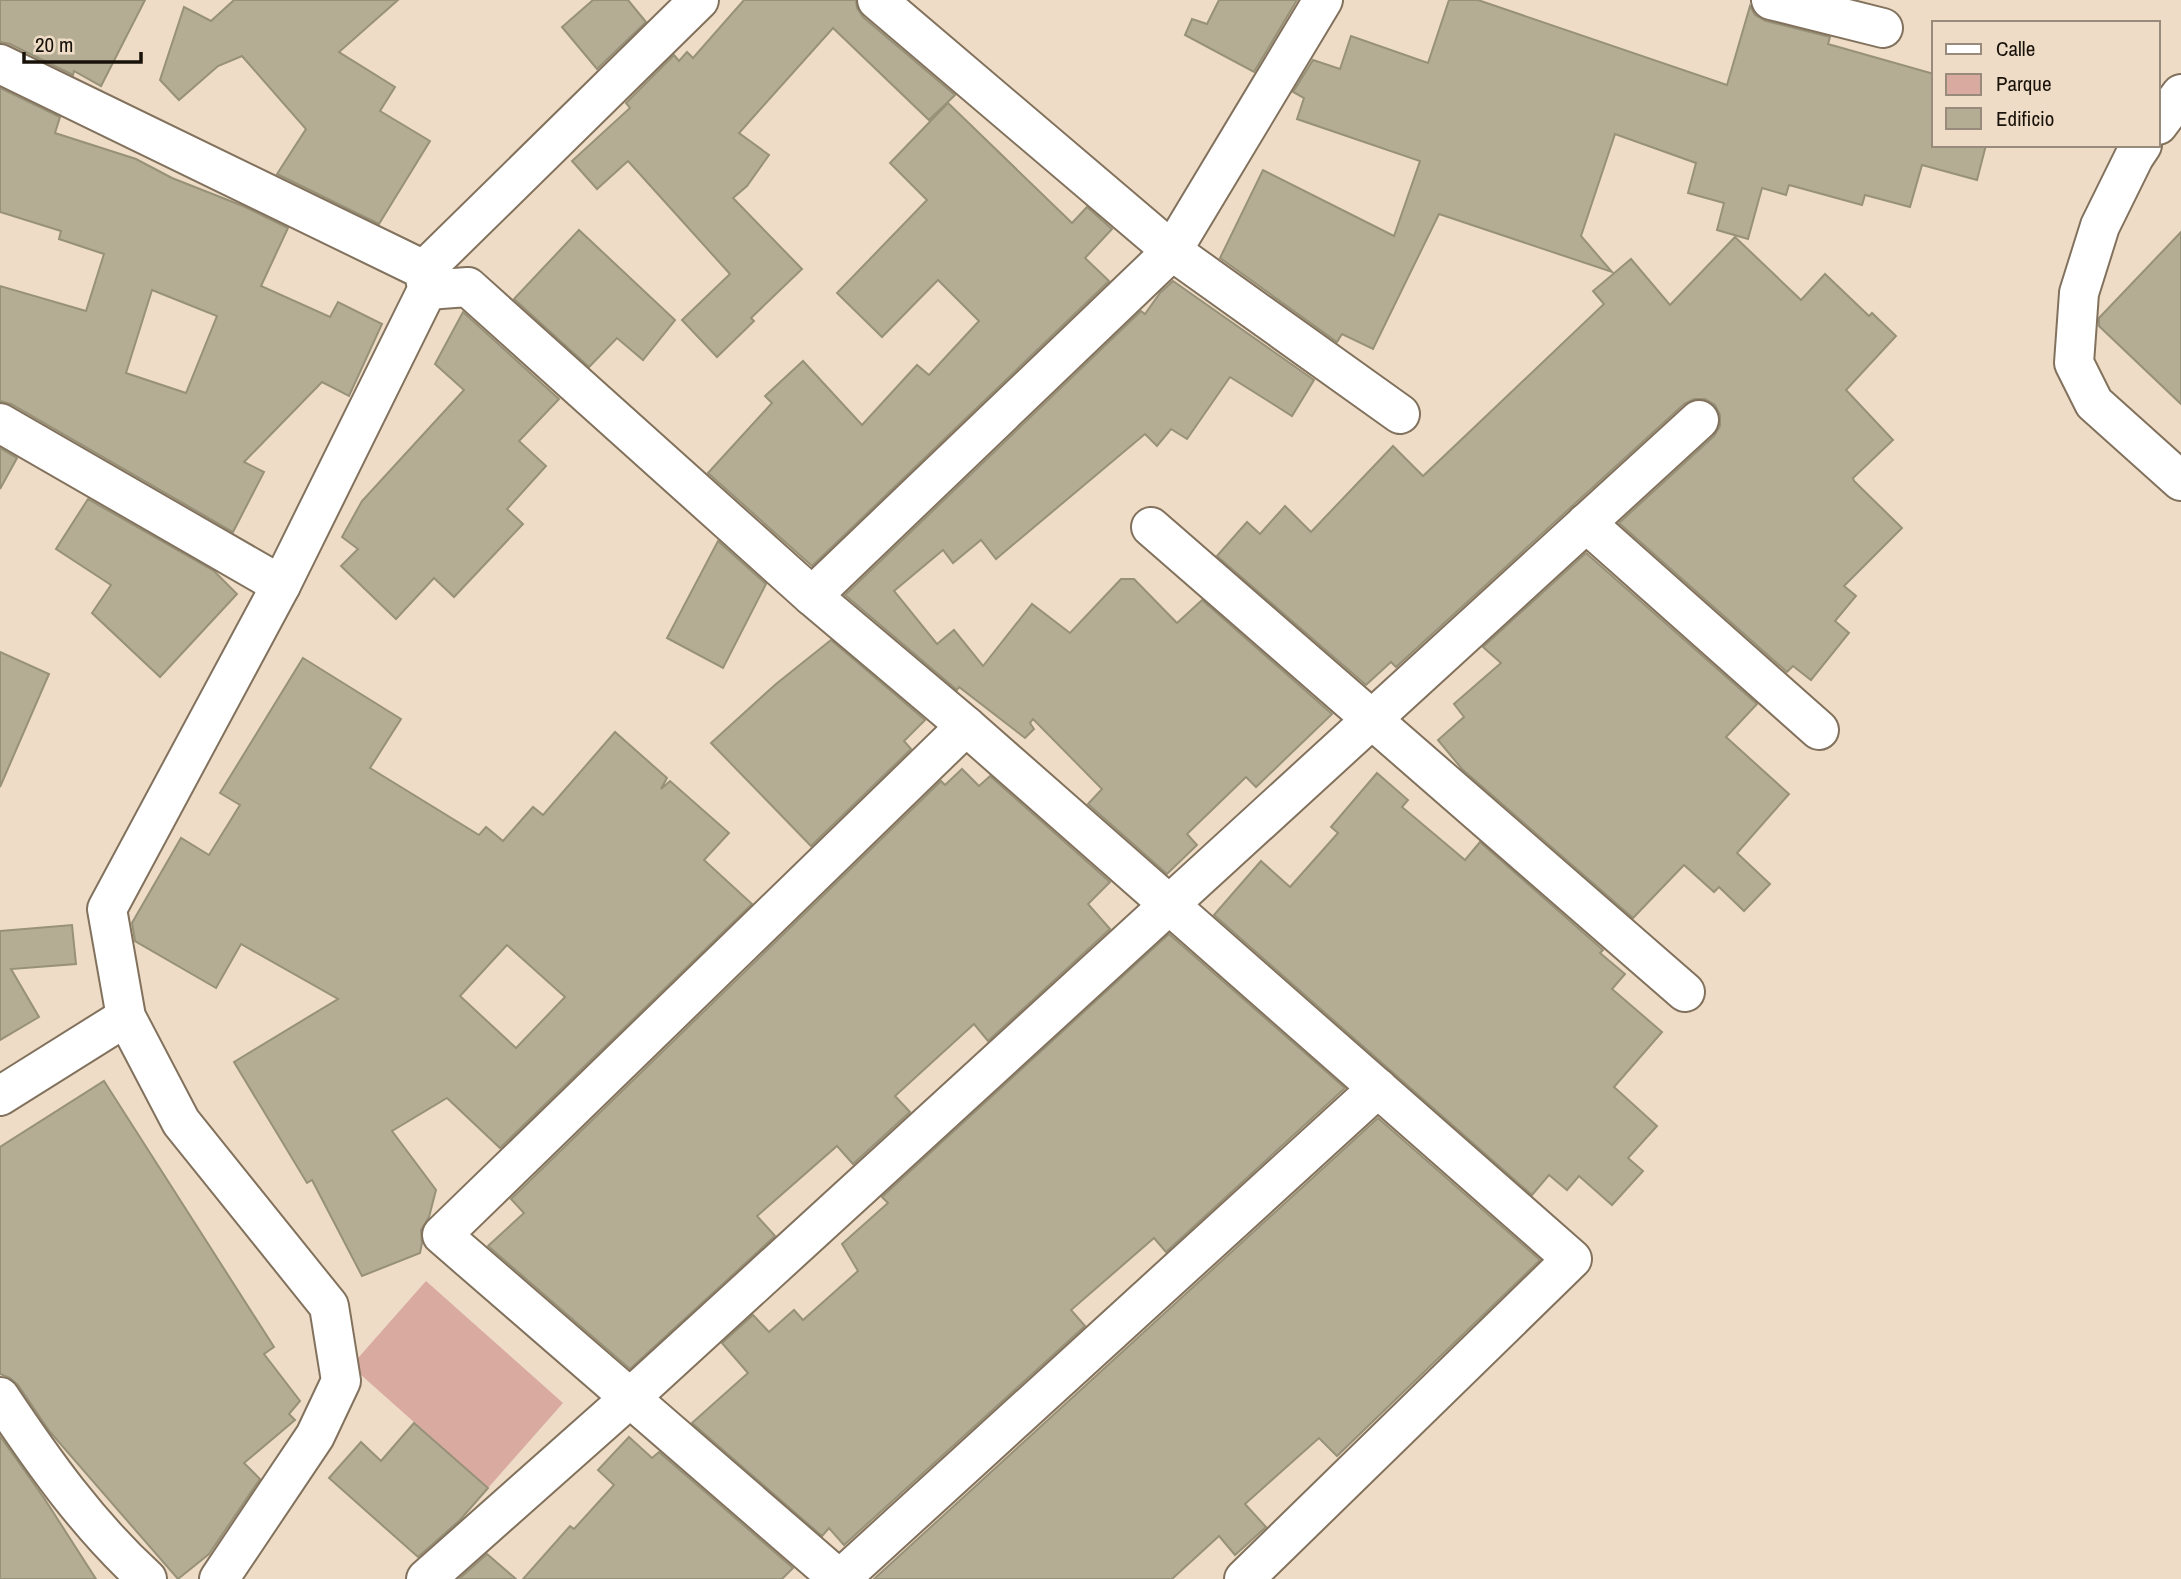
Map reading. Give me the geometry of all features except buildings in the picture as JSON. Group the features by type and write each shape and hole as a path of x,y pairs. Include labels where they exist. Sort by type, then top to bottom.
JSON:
{"street":[{"path":"219,1579 315,1436 341,1381 329,1306 181,1122 126,1017 107,909 281,585 426,280 699,0"},
{"path":"877,0 1172,251 1400,415"},
{"path":"812,596 1172,251 1323,0"},
{"path":"1771,0 1883,28"},
{"path":"0,64 426,280 468,287 812,596 1169,903 1572,1259 1244,1579"},
{"path":"2160,122 2181,94"},
{"path":"2141,147 2096,240 2079,293 2074,363 2094,403 2181,481"},
{"path":"426,1579 631,1397 1699,420"},
{"path":"0,423 281,585"},
{"path":"1586,523 1819,730"},
{"path":"1151,527 1685,992"},
{"path":"966,726 442,1235 839,1579 1378,1087"},
{"path":"0,1096 126,1017"},
{"path":"0,1397 51,1473 117,1551 147,1579"}],"green space":[{"path":"426,1281 563,1403 488,1488 351,1366"}]}
